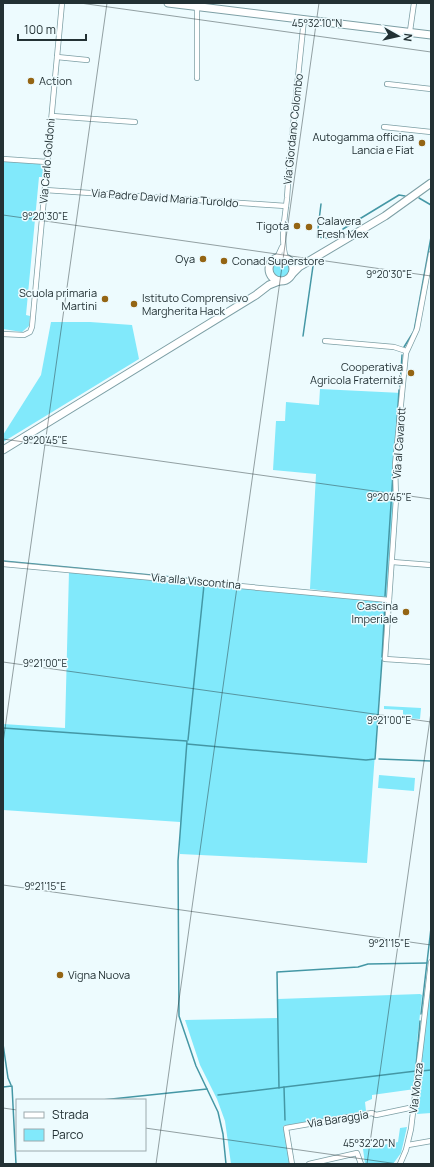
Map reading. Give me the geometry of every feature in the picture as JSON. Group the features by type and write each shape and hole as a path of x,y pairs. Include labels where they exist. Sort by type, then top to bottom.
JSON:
{"main road":[{"path":"168,3 431,34"},
{"path":"419,192 431,180"},
{"path":"3,450 256,295 268,286 279,281 287,280 299,266 319,256 385,216 431,183"},
{"path":"256,295 267,281 271,263 277,258 298,261 319,256"},
{"path":"287,259 293,267 292,274"},
{"path":"270,271 272,277 279,281"}],"street":[{"name":"Via Carlo Goldoni","path":"3,334 24,335 31,330 48,162 61,3"},
{"path":"61,9 67,3"},
{"path":"414,3 414,32"},
{"path":"197,6 197,78"},
{"name":"Via Giordano Colombo","path":"277,258 284,239 304,19"},
{"path":"57,57 87,60"},
{"path":"387,84 431,89"},
{"path":"52,116 135,122"},
{"path":"384,127 431,132"},
{"path":"3,159 48,162"},
{"name":"Via Padre David Maria Turoldo","path":"45,190 286,206"},
{"name":"Via Giordano Colombo","path":"284,239 287,259"},
{"name":"Via al Cavarott","path":"431,254 417,329 406,351 395,465 396,499 385,659 431,662"},
{"path":"325,341 394,347 406,351"},
{"path":"392,562 431,565"},
{"name":"Via alla Viscontina","path":"3,564 389,600"},
{"name":"Via Monza","path":"400,1164 408,1144 414,1107 431,962"},
{"name":"Via Baraggia","path":"292,1164 286,1128 372,1113 376,1115 414,1107"},
{"path":"408,1144 431,1141"},
{"path":"309,1164 357,1153 361,1164"}],"green space":[{"path":"3,161 40,164 43,170 42,177 39,177 26,315 30,316 29,326 22,332 3,329"},
{"path":"278,261 284,261 289,266 287,275 284,277 278,277 273,272 273,266"},
{"path":"51,322 90,322 132,325 139,359 3,442 3,435 41,375"},
{"path":"320,389 402,393 395,464 394,518 387,598 310,589 316,474 273,470 276,421 285,421 286,402 319,405"},
{"path":"69,571 386,602 367,863 180,854 180,822 3,810 3,724 65,728"},
{"path":"384,706 421,708 420,719 403,718 403,710 384,709"},
{"path":"379,775 415,778 414,791 378,788"},
{"path":"430,982 431,1113 417,1114 420,1092 415,1089 372,1095 372,1099 365,1102 366,1111 283,1126 291,1164 231,1164 225,1121 217,1099 200,1065 185,1020 278,1018 278,999 420,994 422,995 417,1042 420,1042"},
{"path":"407,1127 401,1153 393,1164 365,1164 363,1149 398,1142 400,1128"}],"waterway":[{"path":"343,229 399,195 405,196"},
{"path":"419,198 431,205"},
{"path":"321,204 317,237 328,238"},
{"path":"332,235 337,232"},
{"path":"404,347 414,331 431,237"},
{"path":"303,336 313,266"},
{"path":"400,386 402,355"},
{"path":"397,422 399,390"},
{"path":"385,596 393,474"},
{"path":"3,561 204,580"},
{"path":"188,740 204,585"},
{"path":"382,657 385,603"},
{"path":"187,744 366,760 375,759 382,660"},
{"path":"3,728 187,741 178,861 179,1016 196,1066 218,1112 223,1134 226,1164"},
{"path":"379,759 431,761"},
{"path":"421,1014 431,928"},
{"path":"279,1088 277,972 358,967 368,964 427,963"},
{"path":"414,1089 420,1021"},
{"path":"3,1044 8,1078 11,1085"},
{"path":"421,1071 431,1070"},
{"path":"218,1095 416,1071"},
{"path":"3,1087 12,1086 16,1164"},
{"path":"284,1087 285,1120"},
{"path":"112,1099 207,1089"}],"place":[{"name":"Action","path":"31,81"},
{"name":"Autogamma officina Lancia e Fiat","path":"422,143"},
{"name":"Tigotà","path":"297,226"},
{"name":"Calavera Fresh Mex","path":"309,227"},
{"name":"Oya","path":"203,259"},
{"name":"Conad Superstore","path":"224,261"},
{"name":"Scuola primaria Martini","path":"105,299"},
{"name":"Istituto Comprensivo Margherita Hack","path":"134,304"},
{"name":"Cooperativa Agricola Fraternità","path":"411,373"},
{"name":"Cascina Imperiale","path":"406,612"},
{"name":"Vigna Nuova","path":"60,975"}]}
